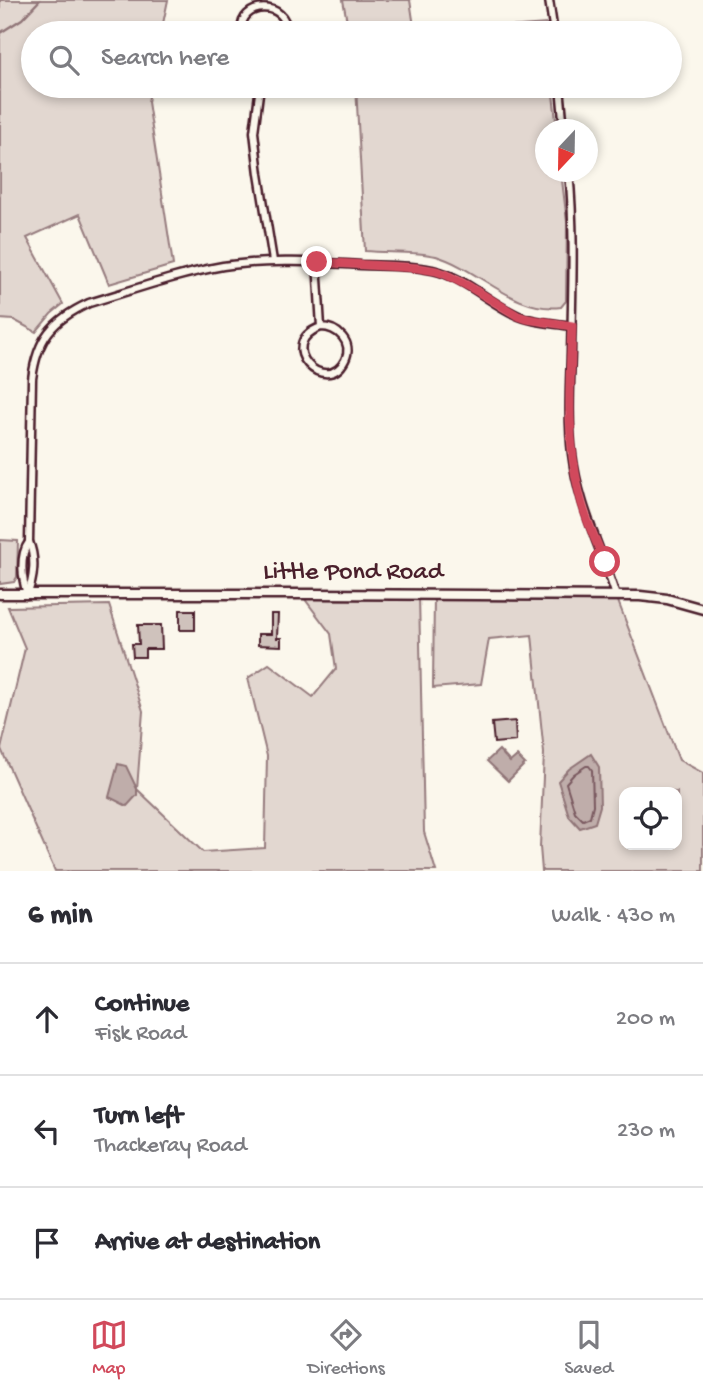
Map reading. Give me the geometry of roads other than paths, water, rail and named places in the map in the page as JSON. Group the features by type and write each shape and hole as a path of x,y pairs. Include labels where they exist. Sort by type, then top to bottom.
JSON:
{"street":[{"path":"549,0 552,21"},
{"path":"242,21 247,12 253,8 268,5 280,12 285,21"},
{"path":"257,98 254,140 273,261"},
{"path":"561,98 563,119"},
{"path":"570,182 573,248 569,416 572,454 583,508 616,596"},
{"path":"27,595 23,576 24,549 29,542 34,361 51,328 72,310 210,269 273,261 317,262 436,271 470,287 518,316 572,326"},
{"path":"317,262 321,327"},
{"path":"321,327 335,330 345,341 347,348 344,362 339,368 325,373 317,372 305,363 301,348 307,334 321,327"},
{"name":"Little Pond Road","path":"0,594 640,596 667,598 703,609"}],"water":[{"path":"499,750 510,762 517,756 525,764 508,781 487,761"},
{"path":"591,754 599,767 600,806 595,823 580,828 569,816 558,781 569,769"},
{"path":"118,764 126,766 137,789 137,795 127,806 109,797"}],"waterway":[{"path":"0,33 22,19 40,0"}]}
